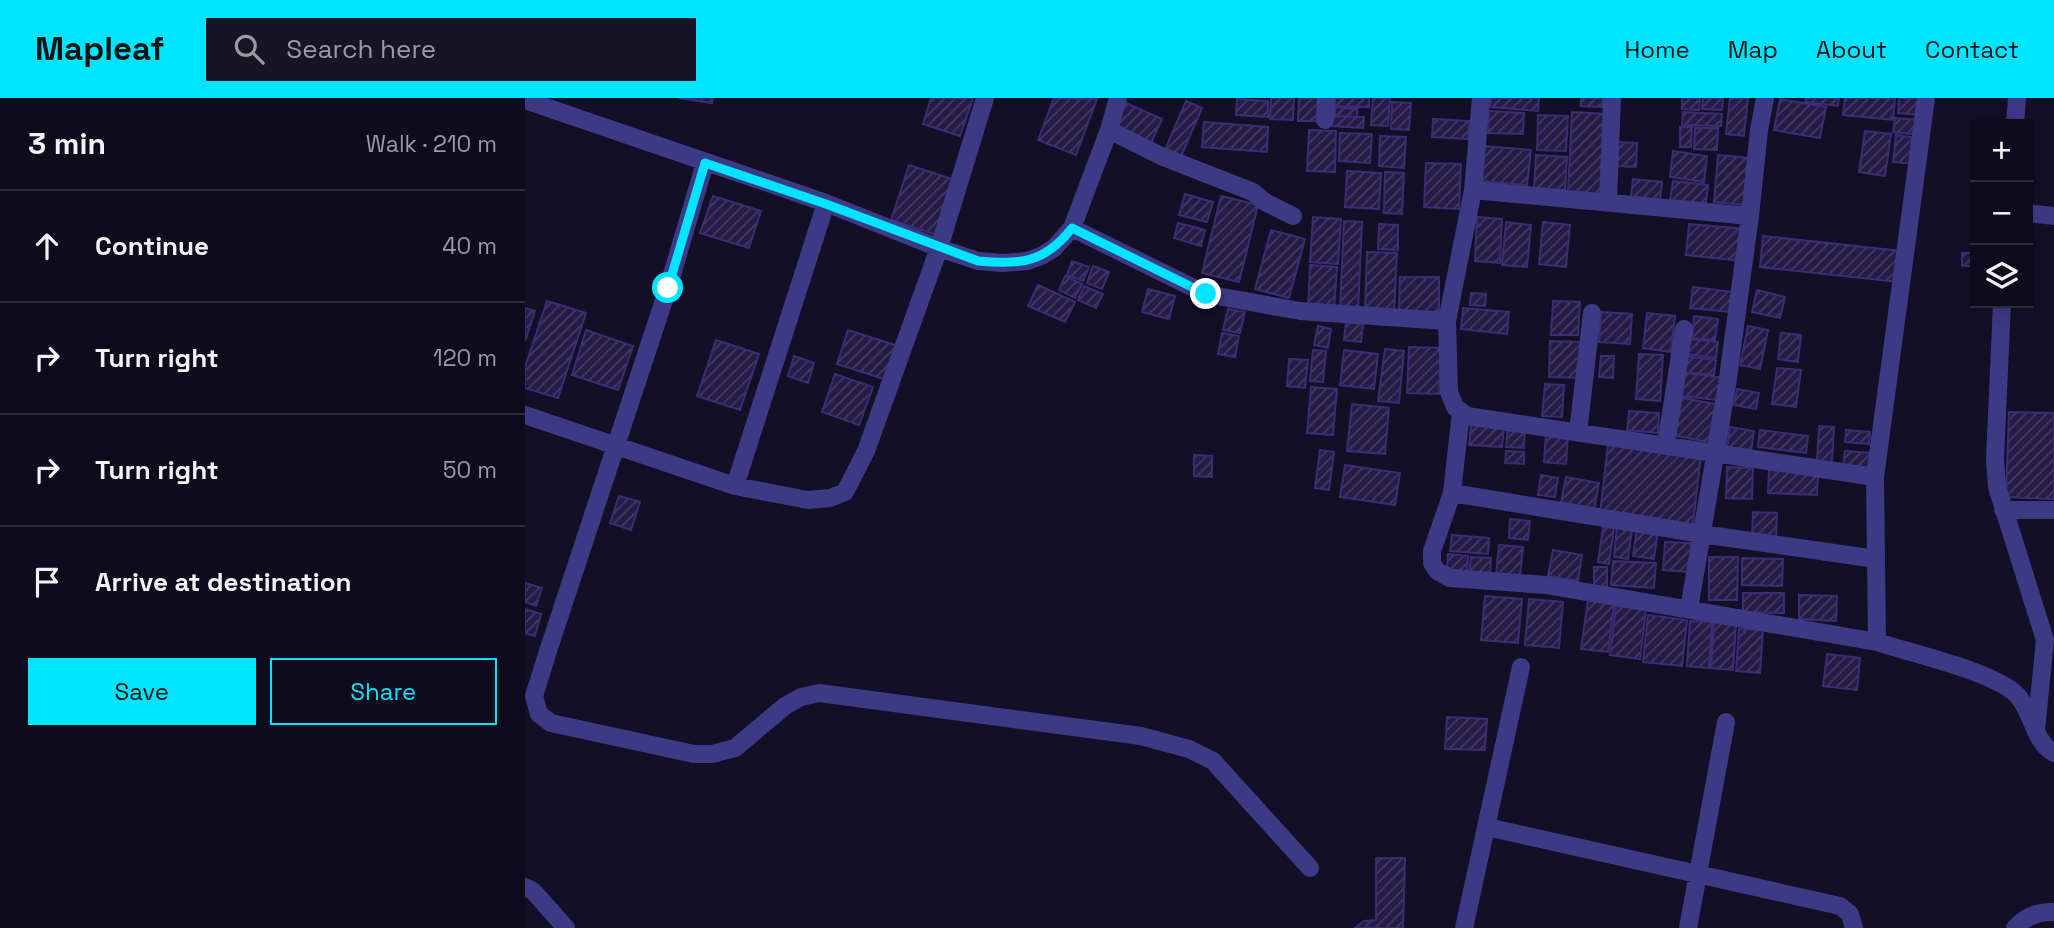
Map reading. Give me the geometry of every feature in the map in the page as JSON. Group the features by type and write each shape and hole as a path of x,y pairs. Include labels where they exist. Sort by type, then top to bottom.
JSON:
{"street":[{"path":"525,415 735,486 807,500 830,498 845,492 866,451 939,248 985,98"},
{"path":"525,100 826,204 939,248 978,261 1003,263 1027,261 1054,248 1072,228 1109,130 1118,98"},
{"path":"1325,120 1326,98"},
{"path":"1481,98 1473,190 1447,321 1449,392 1455,407 1467,416 1875,477"},
{"path":"1608,201 1612,98"},
{"path":"1689,609 1727,385 1765,98"},
{"path":"1877,642 1875,477 1926,98"},
{"path":"2015,119 2017,98"},
{"path":"1109,130 1171,160 1253,192 1265,202 1293,216"},
{"path":"705,163 668,288 534,696 532,713 551,723 694,754 712,754 734,748 785,706 801,697 819,693 1141,736 1189,749 1213,761 1310,868"},
{"path":"1473,190 1750,216"},
{"path":"735,486 826,204"},
{"path":"2033,214 2054,216"},
{"path":"1072,228 1206,294 1300,311 1447,321"},
{"path":"2002,308 1995,459 1997,486 2049,640 2036,730"},
{"path":"1578,432 1592,313"},
{"path":"1666,445 1683,329"},
{"path":"1461,412 1452,494 1432,551 1432,563 1437,571 1450,578 1546,585 1877,642 1996,679 2018,696 2045,747 2054,753"},
{"path":"1452,494 1876,559"},
{"path":"2003,510 2054,510"},
{"path":"1464,928 1521,667"},
{"path":"1688,928 1725,722"},
{"path":"1487,827 1840,906 1850,914 1854,928"},
{"path":"525,887 533,891 566,928"},
{"path":"2015,928 2025,918 2037,912 2054,912"}],"building":[{"path":"679,98 713,98 712,103"},
{"path":"931,98 973,98 960,136 923,124"},
{"path":"1054,98 1097,99 1076,155 1038,140"},
{"path":"1271,98 1294,98 1293,120 1270,119"},
{"path":"1299,98 1322,98 1321,121 1298,121"},
{"path":"1335,98 1369,98 1369,107 1335,106"},
{"path":"1373,98 1390,98 1388,126 1371,125"},
{"path":"1491,98 1539,98 1538,111 1490,107"},
{"path":"1581,98 1603,98 1602,107 1581,106"},
{"path":"1682,98 1700,98 1699,110 1682,109"},
{"path":"1703,98 1723,98 1722,110 1702,109"},
{"path":"1730,98 1748,98 1744,136 1726,134"},
{"path":"1806,98 1839,98 1838,106 1805,102"},
{"path":"1845,98 1895,98 1893,120 1843,115"},
{"path":"1899,98 1922,98 1920,115 1898,113"},
{"path":"1237,99 1268,101 1268,117 1236,115"},
{"path":"1780,99 1826,107 1820,138 1774,130"},
{"path":"1186,101 1202,108 1180,159 1164,152"},
{"path":"1392,102 1411,103 1409,130 1391,129"},
{"path":"1126,103 1162,119 1151,143 1115,127"},
{"path":"1335,107 1357,109 1357,117 1335,116"},
{"path":"1489,111 1524,113 1523,134 1488,133"},
{"path":"1572,112 1606,114 1601,195 1568,193"},
{"path":"1683,112 1722,114 1721,126 1682,125"},
{"path":"1538,115 1568,116 1566,151 1537,150"},
{"path":"1331,116 1364,117 1363,128 1330,126"},
{"path":"1895,118 1921,120 1919,135 1893,132"},
{"path":"1433,119 1469,121 1468,139 1432,137"},
{"path":"1204,122 1268,127 1267,152 1202,147"},
{"path":"1680,127 1692,127 1691,147 1680,147"},
{"path":"1695,128 1718,128 1717,150 1694,149"},
{"path":"1309,130 1336,131 1335,172 1307,171"},
{"path":"1865,131 1891,134 1885,176 1859,172"},
{"path":"1340,133 1372,134 1370,163 1339,161"},
{"path":"1896,135 1917,138 1915,164 1893,162"},
{"path":"1380,136 1406,137 1404,168 1379,166"},
{"path":"1616,142 1637,143 1636,167 1615,166"},
{"path":"1483,146 1531,150 1527,185 1480,181"},
{"path":"1673,151 1707,156 1704,182 1670,177"},
{"path":"1536,155 1567,157 1565,190 1534,189"},
{"path":"1718,155 1749,158 1745,205 1714,202"},
{"path":"1426,163 1461,164 1459,209 1424,207"},
{"path":"909,165 955,180 937,235 891,220"},
{"path":"1347,171 1381,173 1379,209 1345,207"},
{"path":"1385,172 1404,173 1402,214 1384,213"},
{"path":"1633,179 1662,182 1660,200 1631,197"},
{"path":"1673,181 1708,185 1706,203 1670,200"},
{"path":"1185,194 1213,202 1207,222 1179,215"},
{"path":"713,196 761,211 749,248 700,233"},
{"path":"1221,196 1258,205 1239,282 1202,273"},
{"path":"1313,217 1341,219 1338,264 1310,262"},
{"path":"1477,217 1502,219 1500,263 1475,261"},
{"path":"1344,221 1362,222 1358,312 1340,311"},
{"path":"1506,222 1531,225 1527,267 1502,265"},
{"path":"1543,222 1570,225 1566,267 1539,264"},
{"path":"1178,223 1205,230 1201,246 1174,238"},
{"path":"1379,224 1398,225 1398,250 1378,249"},
{"path":"1689,224 1745,229 1742,261 1686,255"},
{"path":"1271,230 1305,239 1289,298 1255,289"},
{"path":"1763,236 1901,251 1898,282 1760,267"},
{"path":"1367,252 1397,253 1394,313 1365,312"},
{"path":"1962,253 1970,253 1970,266 1962,266"},
{"path":"1072,261 1089,267 1083,281 1067,275"},
{"path":"1310,265 1337,267 1334,310 1308,309"},
{"path":"1093,266 1109,272 1102,289 1087,283"},
{"path":"1065,276 1082,284 1075,298 1059,290"},
{"path":"1400,277 1439,277 1439,312 1399,311"},
{"path":"1038,285 1075,302 1065,322 1028,306"},
{"path":"1084,286 1103,294 1096,308 1078,300"},
{"path":"1693,287 1733,292 1730,312 1690,308"},
{"path":"1148,289 1175,296 1169,319 1142,312"},
{"path":"1757,290 1785,297 1780,318 1752,312"},
{"path":"1471,293 1486,294 1485,306 1470,305"},
{"path":"547,301 586,313 558,398 525,388 525,367"},
{"path":"1553,301 1580,302 1578,335 1551,335"},
{"path":"525,308 535,311 525,341"},
{"path":"1463,308 1509,312 1507,334 1461,329"},
{"path":"1228,309 1245,312 1240,333 1223,330"},
{"path":"1601,312 1632,314 1630,344 1599,342"},
{"path":"1647,313 1675,316 1671,352 1643,348"},
{"path":"1694,316 1718,319 1715,340 1692,338"},
{"path":"1346,322 1363,324 1361,342 1344,340"},
{"path":"1318,326 1331,329 1328,348 1314,345"},
{"path":"1748,326 1768,330 1760,369 1740,365"},
{"path":"586,330 633,346 618,390 572,375"},
{"path":"848,330 898,346 887,380 837,364"},
{"path":"1222,333 1239,336 1235,357 1218,354"},
{"path":"1781,333 1801,335 1798,362 1778,359"},
{"path":"1688,339 1718,342 1716,358 1686,354"},
{"path":"716,340 759,354 740,410 697,396"},
{"path":"1550,341 1581,342 1581,378 1549,377"},
{"path":"1409,347 1441,348 1439,394 1407,393"},
{"path":"1385,349 1404,351 1399,403 1378,401"},
{"path":"1313,350 1326,351 1323,382 1310,381"},
{"path":"1344,350 1378,354 1374,389 1340,385"},
{"path":"1639,354 1663,355 1660,401 1636,399"},
{"path":"794,356 814,363 808,383 788,376"},
{"path":"1601,356 1614,356 1613,378 1599,377"},
{"path":"1685,356 1716,360 1714,375 1683,372"},
{"path":"1289,359 1308,360 1305,388 1287,386"},
{"path":"1777,368 1801,370 1796,407 1772,404"},
{"path":"1684,373 1720,377 1717,400 1682,396"},
{"path":"835,374 873,387 859,425 822,412"},
{"path":"1545,384 1564,385 1562,417 1542,416"},
{"path":"1311,387 1337,389 1333,435 1307,433"},
{"path":"1737,389 1759,393 1756,409 1734,405"},
{"path":"1678,397 1715,404 1709,442 1671,435"},
{"path":"1352,404 1389,408 1385,454 1347,451"},
{"path":"1629,411 1659,413 1658,433 1627,430"},
{"path":"2009,412 2054,413 2054,499 2006,497"},
{"path":"1471,425 1504,427 1502,447 1469,445"},
{"path":"1508,425 1525,427 1524,448 1506,447"},
{"path":"1819,426 1834,427 1832,462 1817,462"},
{"path":"1730,427 1754,431 1751,451 1727,447"},
{"path":"1760,430 1808,436 1806,453 1758,447"},
{"path":"1846,430 1870,432 1869,444 1845,442"},
{"path":"1546,433 1568,434 1566,464 1544,462"},
{"path":"1608,444 1701,455 1693,524 1600,514"},
{"path":"1320,450 1334,452 1329,490 1315,488"},
{"path":"1506,451 1524,452 1524,464 1505,463"},
{"path":"1845,451 1871,453 1870,468 1843,466"},
{"path":"1194,455 1212,456 1212,477 1194,476"},
{"path":"1345,465 1400,473 1395,505 1340,497"},
{"path":"1727,467 1753,468 1752,499 1726,498"},
{"path":"1769,470 1818,472 1817,495 1768,493"},
{"path":"1541,475 1558,478 1555,497 1538,495"},
{"path":"1566,477 1599,483 1594,509 1561,502"},
{"path":"619,496 640,502 631,530 610,523"},
{"path":"1753,512 1777,513 1776,538 1752,537"},
{"path":"1510,519 1530,521 1528,540 1509,538"},
{"path":"1603,527 1614,528 1609,564 1598,562"},
{"path":"1617,527 1632,529 1628,559 1614,557"},
{"path":"1637,527 1658,530 1654,559 1633,556"},
{"path":"1452,535 1489,538 1488,554 1450,551"},
{"path":"1665,542 1691,543 1689,572 1663,570"},
{"path":"1499,545 1523,547 1520,576 1496,574"},
{"path":"1553,550 1582,555 1578,581 1548,576"},
{"path":"1448,554 1468,556 1467,571 1447,569"},
{"path":"1471,557 1491,558 1490,576 1469,575"},
{"path":"1709,557 1738,557 1737,600 1709,600"},
{"path":"1742,558 1783,559 1782,586 1742,585"},
{"path":"1613,561 1656,563 1654,588 1611,585"},
{"path":"1594,567 1607,567 1607,587 1594,587"},
{"path":"525,583 542,588 536,606 525,602"},
{"path":"1743,593 1784,593 1784,613 1743,612"},
{"path":"1799,595 1837,596 1836,621 1799,619"},
{"path":"1485,596 1522,599 1518,643 1481,640"},
{"path":"1529,599 1563,602 1559,648 1525,645"},
{"path":"1588,600 1614,604 1608,652 1581,649"},
{"path":"1616,606 1646,609 1640,659 1610,655"},
{"path":"525,609 541,614 535,636 525,633"},
{"path":"1648,615 1687,620 1682,666 1643,662"},
{"path":"1690,621 1712,622 1709,668 1687,666"},
{"path":"1714,622 1736,624 1733,670 1711,668"},
{"path":"1739,629 1763,630 1760,673 1736,671"},
{"path":"1827,654 1860,658 1857,690 1823,686"},
{"path":"1447,717 1487,719 1485,750 1445,749"},
{"path":"1376,858 1405,858 1403,928 1355,928 1364,921 1376,920"}],"route":[{"path":"668,288 705,163 826,204 978,261 1027,261 1054,248 1072,228 1206,294"}]}
